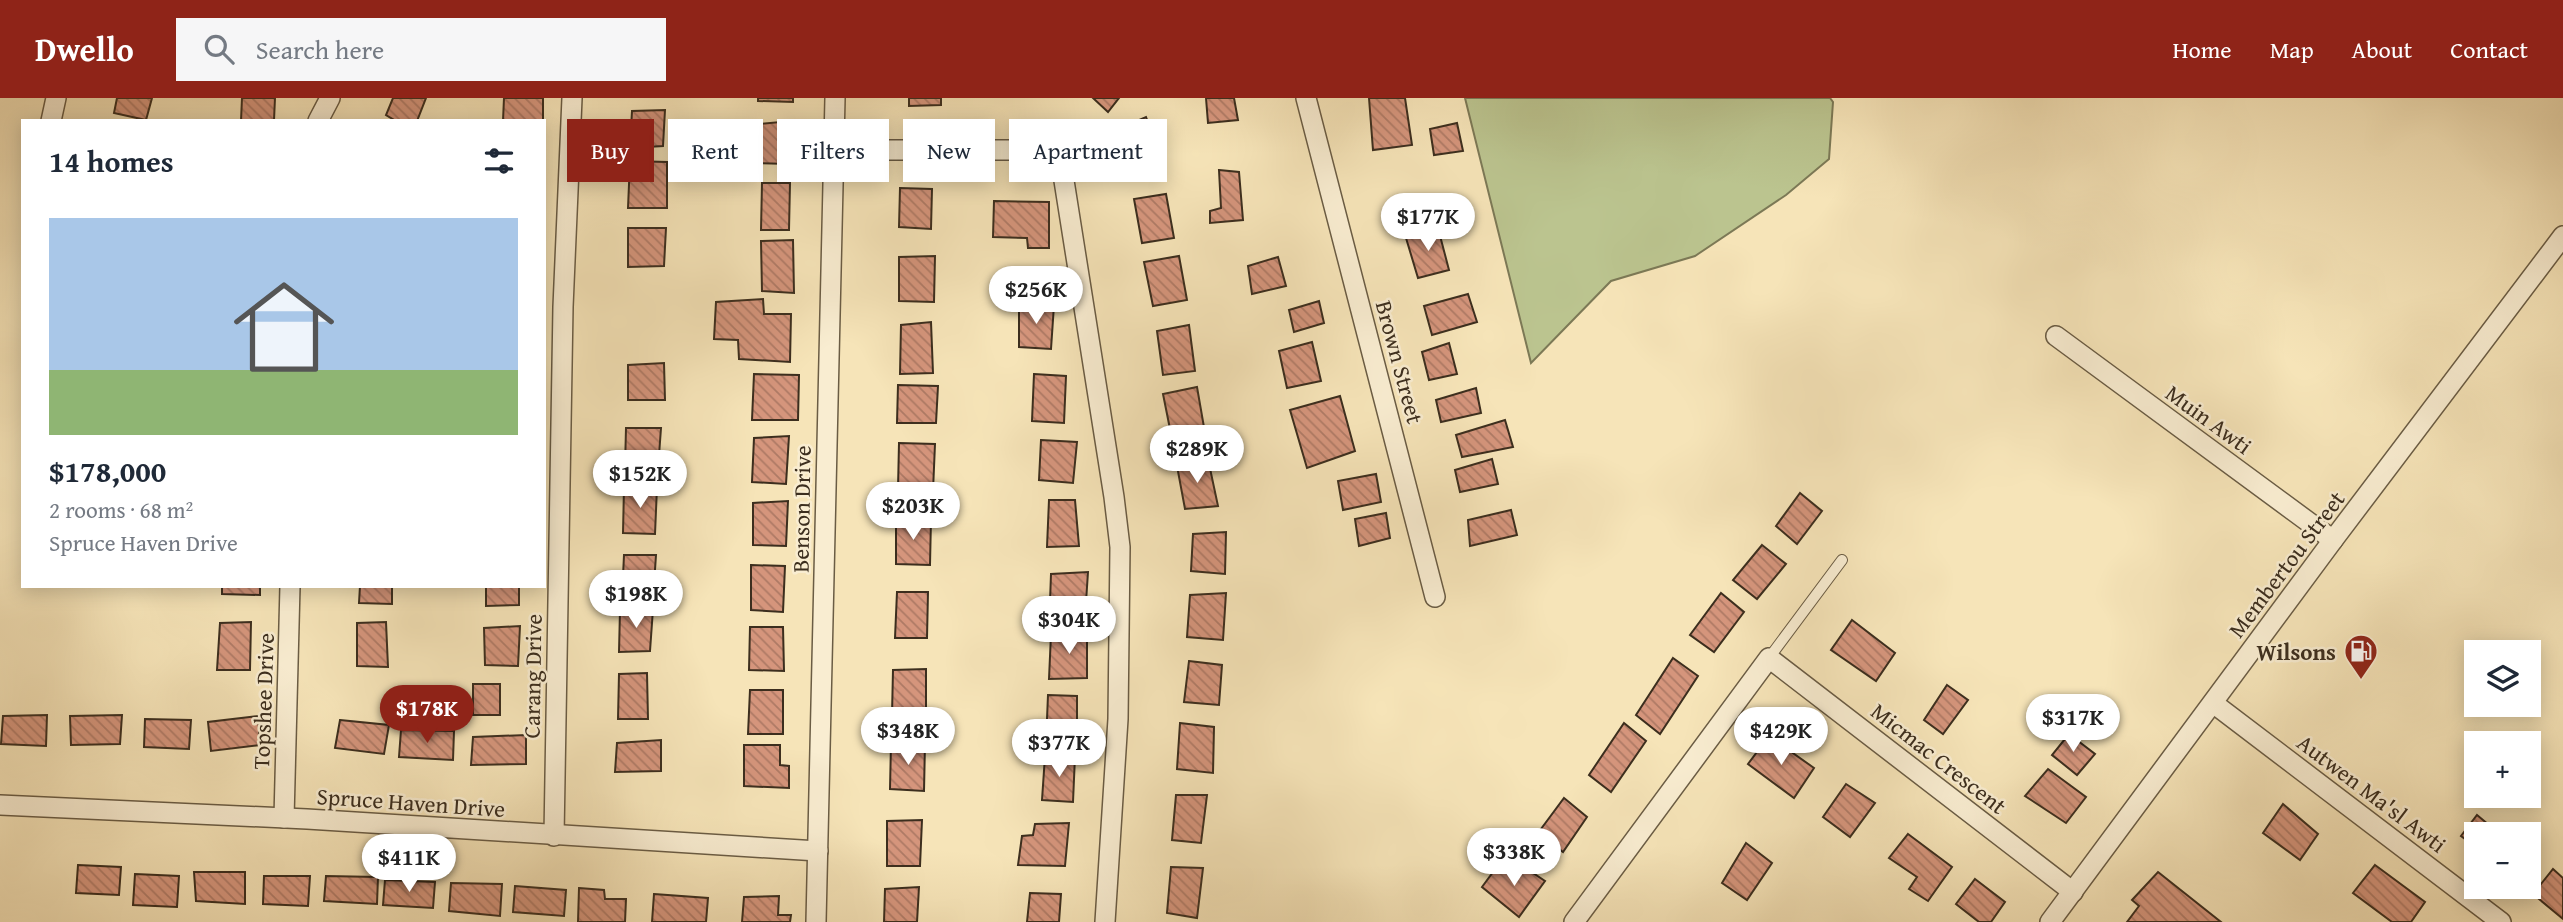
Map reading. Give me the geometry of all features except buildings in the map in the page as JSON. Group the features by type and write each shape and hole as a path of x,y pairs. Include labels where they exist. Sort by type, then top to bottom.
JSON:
{"street":[{"path":"51,119 56,98"},
{"path":"319,119 330,98"},
{"name":"Carang Drive","path":"554,836 563,321 572,98"},
{"name":"Benson Drive","path":"835,98 835,119"},
{"name":"Brown Street","path":"1306,98 1436,597"},
{"path":"889,150 1032,150 1053,158 1062,168 1114,497 1119,547 1118,719 1105,922"},
{"name":"Benson Drive","path":"816,922 834,182"},
{"name":"Membertou Street","path":"2050,922 2333,540 2563,236"},
{"name":"Muin Awti","path":"2056,336 2333,540"},
{"name":"Topshee Drive","path":"284,818 290,588"},
{"path":"1574,922 1769,658"},
{"name":"Micmac Crescent","path":"1769,658 2073,892"},
{"name":"Autwen Ma'sl Awti","path":"2213,703 2501,922"},
{"name":"Spruce Haven Drive","path":"0,805 284,818 818,851"}],"lane":[{"path":"1769,658 1842,560"}],"green space":[{"path":"1465,98 1830,98 1833,102 1829,159 1786,195 1695,256 1611,281 1531,363"}],"place":[{"name":"Wilsons","path":"2361,681"}]}
